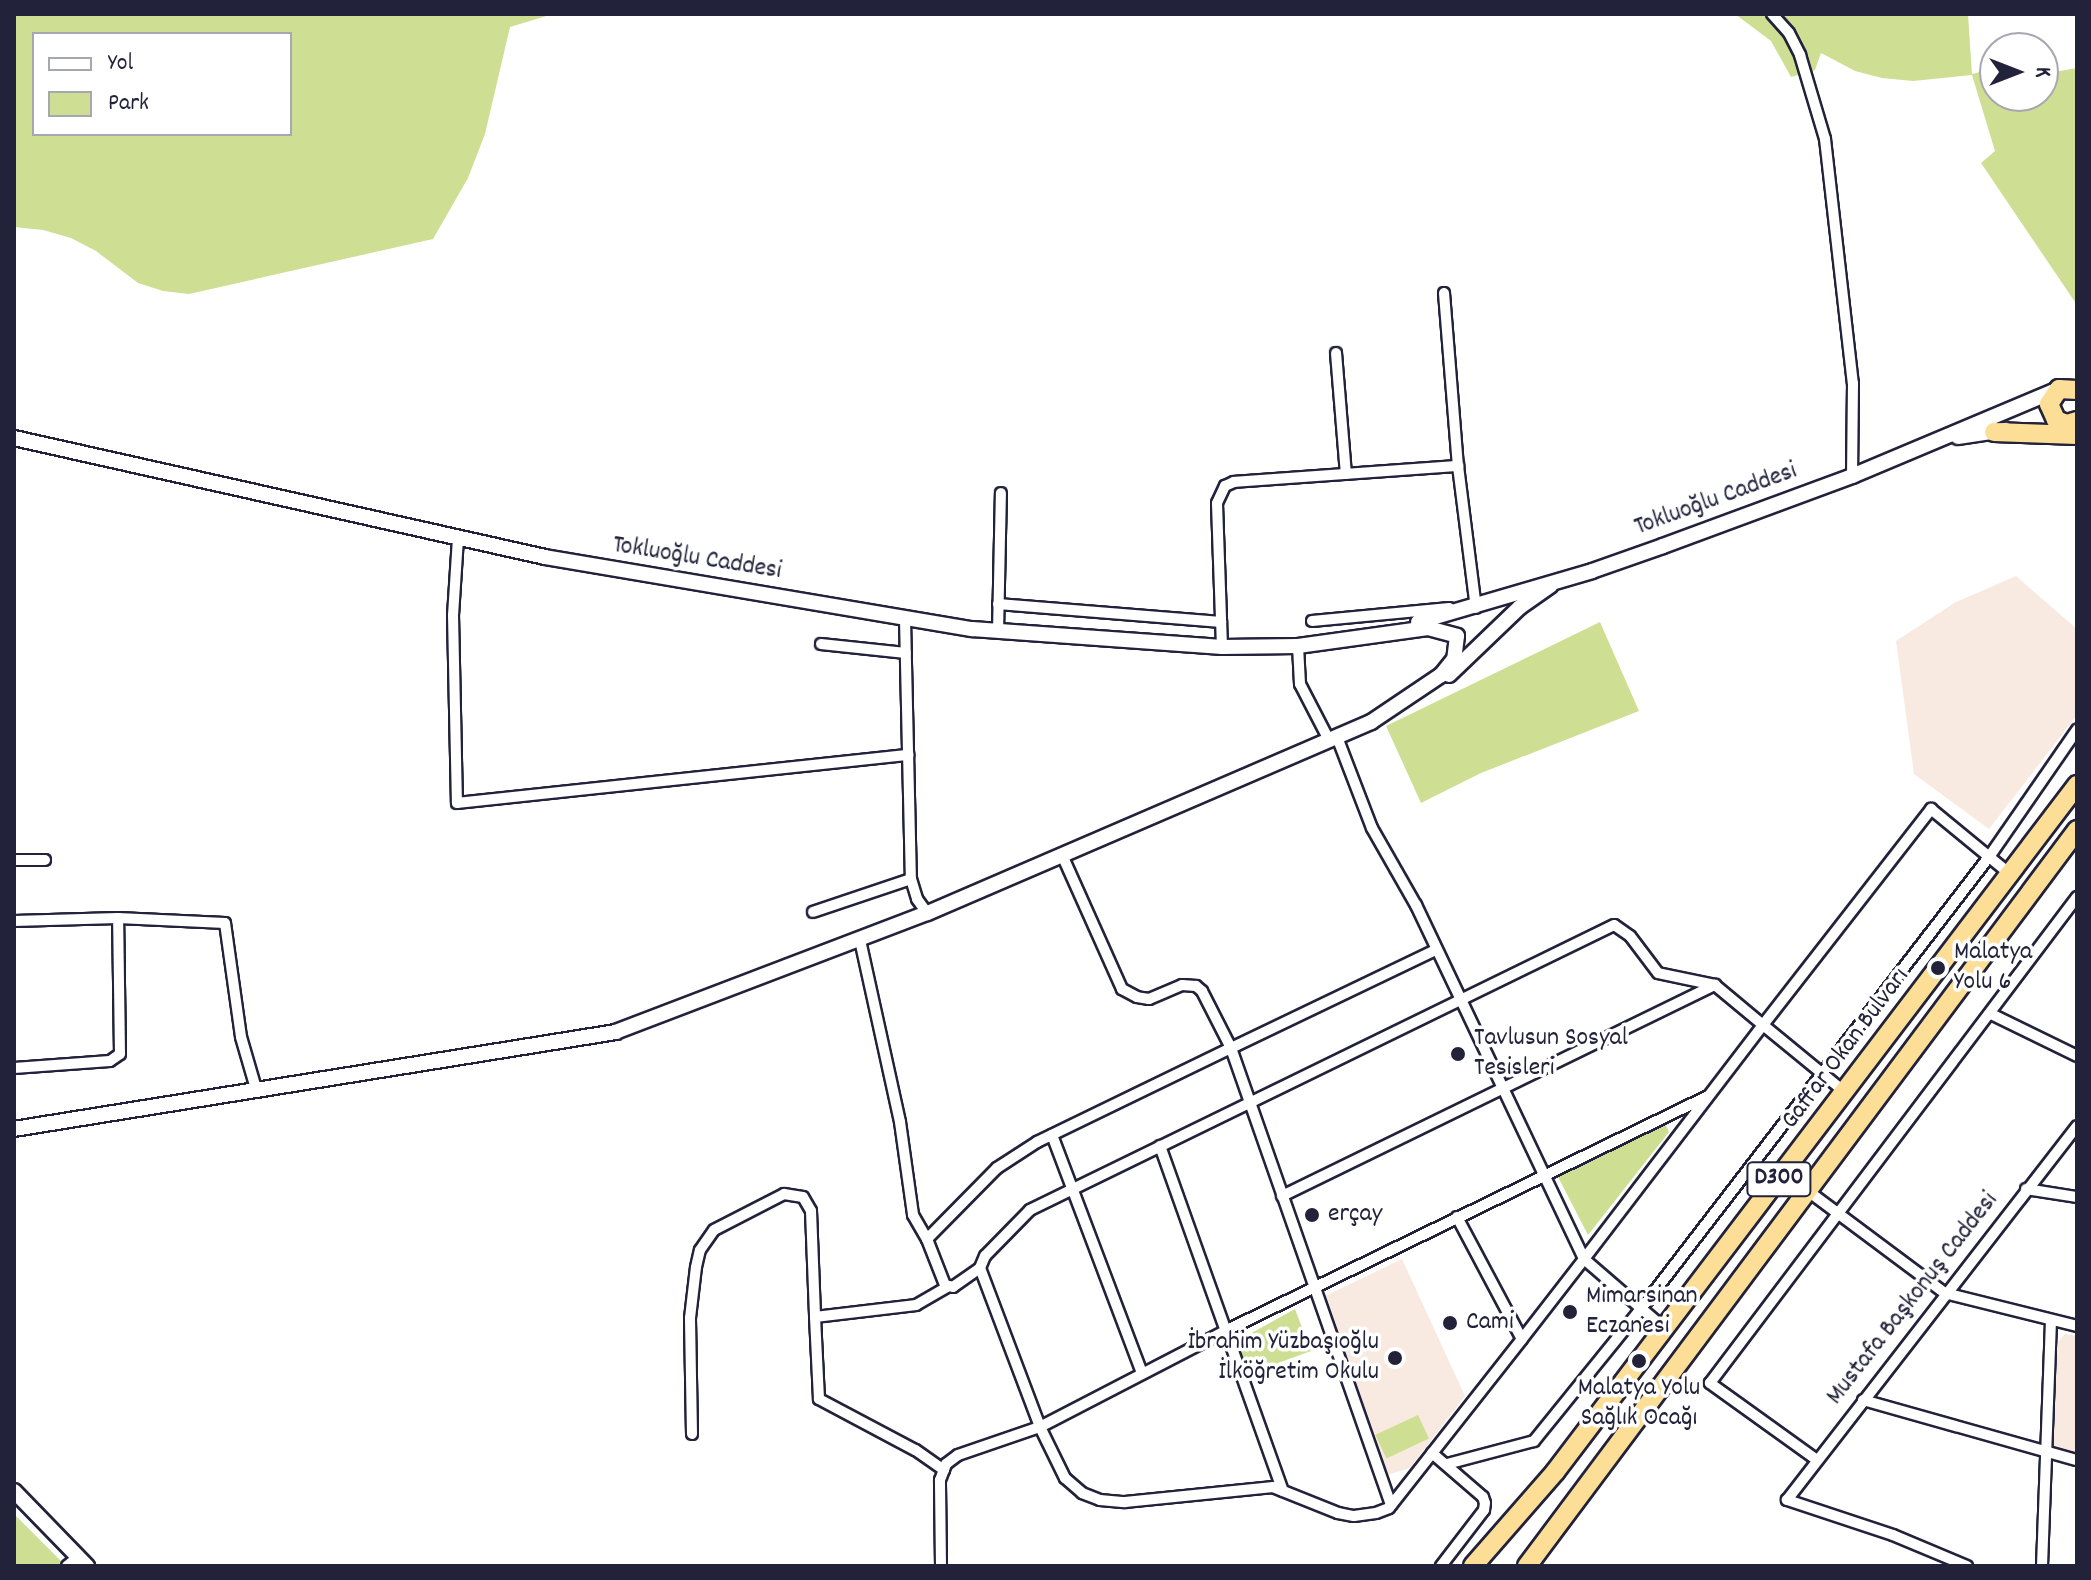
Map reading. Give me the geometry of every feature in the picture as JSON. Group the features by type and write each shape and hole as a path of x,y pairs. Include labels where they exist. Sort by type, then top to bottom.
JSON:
{"highway":[{"path":"2069,387 2049,404 2051,416 2070,427"},
{"path":"1994,432 2070,427"},
{"name":"Gaffar Okan Bulvarı","path":"1473,1566 1555,1472 1846,1093 2077,785"},
{"name":"Gaffar Okan Bulvarı","path":"1527,1566 2077,830"}],"street":[{"path":"1772,14 1789,33 1800,55 1825,139 1853,383 1852,476"},
{"path":"1444,293 1458,466 1476,608 1488,619 1484,641"},
{"path":"1336,353 1346,474"},
{"name":"Tokluoğlu Caddesi","path":"1383,633 1556,582 1852,476 2069,387"},
{"path":"1938,440 1994,432"},
{"name":"Tokluoğlu Caddesi","path":"14,438 603,568 998,632 1222,647 1298,646 1433,628 1484,641"},
{"path":"1222,647 1217,503 1222,489 1234,482 1458,466"},
{"path":"998,632 1001,493"},
{"path":"458,538 453,615 457,803 908,755"},
{"path":"14,1129 616,1032 927,913 1371,722 1446,678 1520,607 1556,582"},
{"path":"998,604 1221,622"},
{"path":"1312,621 1431,609 1452,608 1460,612 1454,659 1431,685"},
{"path":"905,619 911,879 917,899 927,913"},
{"path":"821,644 906,653"},
{"path":"1298,646 1300,684 1333,738 1372,828 1416,905 1584,1259 1664,1328"},
{"path":"1447,1464 1534,1441 1641,1309 1989,857 2077,730"},
{"path":"980,1268 1040,1427 1065,1478 1076,1489 1095,1499 1125,1502 1257,1488 1283,1491 1354,1516 1376,1513 1391,1505 1522,1339 1931,809 2009,873"},
{"path":"1062,855 1122,989 1149,999 1182,985 1196,986 1202,991 1231,1048 1391,1505"},
{"path":"14,860 45,860"},
{"path":"813,912 911,879"},
{"path":"1817,1460 1710,1383 2077,897"},
{"path":"14,921 118,918 225,923 241,1037 257,1092"},
{"path":"14,1068 110,1061 118,1057 121,1050 118,918"},
{"path":"815,1317 916,1305 980,1268 985,1256 1030,1210 1614,925 1630,936 1658,973 1715,985 1846,1093"},
{"path":"860,940 900,1122 913,1215 927,1239 940,1280 949,1286"},
{"path":"927,1239 997,1168 1052,1135 1436,950"},
{"path":"1282,1196 1715,985"},
{"path":"1991,1014 2077,1056"},
{"path":"941,1566 940,1480 944,1470 958,1455 1040,1427 1225,1331 1710,1095"},
{"name":"Mustafa Başkonuş Caddesi","path":"1967,1566 1917,1544 1787,1500 2077,1126"},
{"path":"1052,1135 1142,1373"},
{"path":"1160,1146 1283,1491"},
{"path":"2026,1189 2077,1197"},
{"path":"1808,1191 1945,1293 2077,1326"},
{"path":"692,1434 690,1318 700,1250 714,1230 784,1194 803,1197 811,1211 819,1399 915,1450 944,1470"},
{"path":"1457,1217 1522,1339"},
{"path":"2042,1566 2051,1321"},
{"path":"1863,1400 2077,1460"},
{"path":"1432,1453 1485,1503 1484,1510 1441,1566"},
{"path":"14,1491 77,1563"}],"shaded area":[{"path":"2016,576 2077,629 2077,715 1989,829 1914,774 1896,641 1956,602"},
{"name":"İbrahim Yüzbaşıoğlu İlköğretim Okulu","path":"1402,1259 1465,1396 1410,1468 1384,1476 1321,1298"},
{"path":"2065,1334 2077,1336 2077,1453 2051,1447 2058,1342"}],"green space":[{"path":"14,14 553,14 510,27 485,134 468,178 433,239 189,294 163,291 138,283 96,251 71,238 43,230 14,227"},
{"path":"1735,14 1968,14 1972,74 1979,72 1979,98 1972,75 1913,81 1882,78 1855,71 1821,53 1815,70 1791,77 1771,41"},
{"path":"2077,68 2077,305 1981,163 1995,151 1983,112 2059,112 2059,71"},
{"path":"1600,622 1639,711 1481,773 1421,803 1386,726"},
{"path":"1665,1123 1669,1132 1588,1235 1557,1175"},
{"path":"1295,1309 1311,1351 1237,1378 1224,1348"},
{"path":"1418,1415 1429,1439 1386,1458 1375,1435"},
{"path":"14,1514 66,1566 14,1566"}],"place":[{"name":"Malatya Yolu 6","path":"1938,968"},
{"name":"Tavlusun Sosyal Tesisleri","path":"1458,1054"},
{"name":"erçay","path":"1312,1215"},
{"name":"Mimarsinan Eczanesi","path":"1570,1312"},
{"name":"Cami","path":"1450,1323"},
{"name":"İbrahim Yüzbaşıoğlu İlköğretim Okulu","path":"1395,1358"},
{"name":"Malatya Yolu Sağlık Ocağı","path":"1639,1361"}]}
